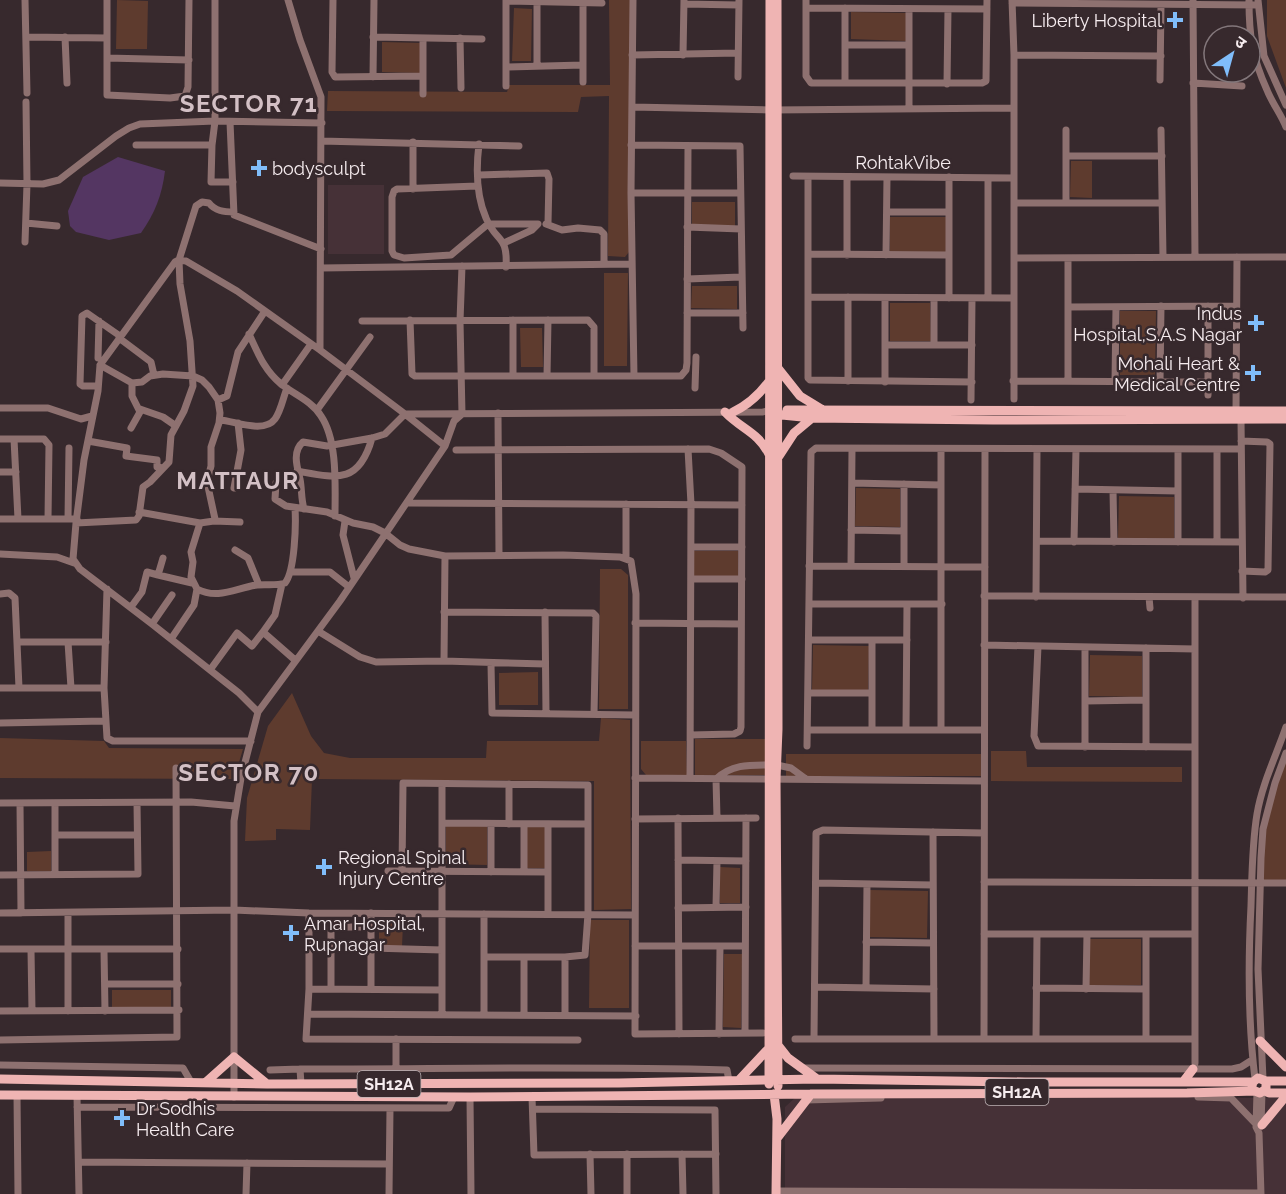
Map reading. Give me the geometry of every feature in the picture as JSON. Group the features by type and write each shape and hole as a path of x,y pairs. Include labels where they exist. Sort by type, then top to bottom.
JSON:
{"main road":[{"path":"770,0 774,109 777,367 771,412"},
{"path":"776,1192 777,1119 773,1046 774,458 770,380 777,0"},
{"path":"777,367 800,396 825,411"},
{"path":"770,380 753,399 729,412 737,425 755,434 774,458"},
{"path":"771,412 812,418 1239,415 1286,411"},
{"path":"771,412 1239,415 1286,419"},
{"path":"774,458 794,434 812,418"},
{"path":"1260,1041 1286,1067"},
{"path":"773,1046 817,1079"},
{"path":"734,1081 773,1046"},
{"path":"206,1082 234,1057 267,1084"},
{"path":"1183,1082 1194,1066"},
{"name":"SH12A","path":"0,1079 267,1084 619,1083 817,1079 1183,1082 1259,1086 1269,1093 1286,1094"},
{"name":"SH12A","path":"0,1095 470,1097 774,1094 808,1097 1187,1095 1286,1081"},
{"path":"1259,1127 1286,1094"},
{"path":"777,1138 808,1097"}],"street":[{"path":"25,0 27,93"},
{"path":"107,0 107,95 170,98 182,97 187,91 189,0"},
{"path":"215,0 215,121 211,182 233,182"},
{"path":"288,0 321,98 320,350"},
{"path":"333,0 333,75 338,78 423,76"},
{"path":"373,77 374,0"},
{"path":"506,86 506,0 602,3"},
{"path":"633,0 631,193 634,376"},
{"path":"987,0 987,9 986,81 982,83 817,84 807,79 806,4 845,8 987,9"},
{"path":"537,2 537,66"},
{"path":"683,55 684,2 739,2 738,76"},
{"path":"1014,399 1012,2 1161,5 1193,2 1258,3 1264,56 1286,105"},
{"path":"1193,2 1195,257"},
{"path":"583,3 584,82"},
{"path":"1249,3 1253,55 1267,92 1286,127"},
{"path":"1160,80 1161,5"},
{"path":"845,8 845,83"},
{"path":"909,9 909,108"},
{"path":"947,84 948,9"},
{"path":"26,37 106,38"},
{"path":"66,37 67,83"},
{"path":"373,37 482,39"},
{"path":"423,38 423,94"},
{"path":"460,38 461,88"},
{"path":"845,45 909,45"},
{"path":"632,55 738,53"},
{"path":"1014,55 1161,56"},
{"path":"107,58 189,60"},
{"path":"506,67 584,65"},
{"path":"1193,83 1242,86"},
{"path":"25,242 26,102"},
{"path":"632,107 1014,108"},
{"path":"0,183 43,184 59,180 129,128 157,123 215,121 322,123"},
{"path":"230,122 234,215 321,249"},
{"path":"1066,130 1066,203"},
{"path":"1161,130 1163,257"},
{"path":"321,141 519,146"},
{"path":"413,142 413,189"},
{"path":"479,144 477,186 479,199 488,224 504,243 507,253 506,267"},
{"path":"136,145 212,145"},
{"path":"631,145 740,146 743,328"},
{"path":"684,374 687,363 688,146"},
{"path":"1066,156 1161,156"},
{"path":"479,175 547,173 549,179 548,224"},
{"name":"RohtakVibe","path":"793,177 1014,178"},
{"path":"808,177 808,378 813,382 972,382"},
{"path":"847,255 848,177"},
{"path":"886,177 886,255"},
{"path":"949,177 949,298"},
{"path":"988,178 988,298"},
{"path":"477,186 397,189 393,194 392,251 394,255 404,258 451,255 488,224 548,224 562,230 578,228 600,230 604,234 604,264"},
{"path":"631,193 740,193"},
{"path":"0,519 132,521 138,519 143,487 169,462 171,435 193,386 190,341 180,284 179,260 196,206 202,202 209,203 213,209 234,212"},
{"path":"1014,203 1162,203"},
{"path":"887,212 949,212"},
{"path":"26,223 57,226"},
{"path":"504,243 532,230 538,224"},
{"path":"687,227 741,229"},
{"path":"808,255 949,255"},
{"path":"1237,257 1236,306 1243,598"},
{"path":"1014,258 1286,257"},
{"path":"1068,258 1068,381"},
{"path":"179,260 203,270 265,311 320,350 445,446"},
{"path":"99,361 179,260"},
{"path":"321,268 632,264"},
{"path":"462,266 460,321 462,414"},
{"path":"687,279 741,277"},
{"path":"808,297 1014,298"},
{"path":"848,297 848,381"},
{"path":"885,298 885,382"},
{"path":"933,298 933,345"},
{"path":"971,400 972,298"},
{"path":"1161,306 1161,382"},
{"path":"1208,306 1208,395"},
{"path":"1068,307 1236,306"},
{"path":"1115,382 1116,307"},
{"path":"218,400 227,396 236,358 265,311"},
{"path":"98,386 80,384 82,316 87,313 151,362 154,375"},
{"path":"687,313 743,313"},
{"path":"410,320 410,349 414,376 676,377 684,374 696,375"},
{"path":"513,320 513,376"},
{"path":"547,376 548,320"},
{"path":"362,321 588,320 593,324 595,336 594,375"},
{"path":"74,563 81,484 98,386 99,321"},
{"path":"249,334 262,363 285,386 317,410 326,425 332,445 335,516"},
{"path":"317,410 370,338"},
{"path":"220,420 258,426 273,422 285,386 311,344"},
{"path":"885,345 972,345"},
{"path":"695,388 696,357"},
{"path":"99,361 132,383 142,382 154,375 193,376 205,382 218,400 220,420 212,443 211,466 207,482 213,505 214,521"},
{"path":"1013,381 1209,382"},
{"path":"132,383 132,396 140,409 163,417 176,426"},
{"path":"0,408 48,408 81,419 92,416"},
{"path":"131,428 138,418 140,409"},
{"path":"304,509 297,471 298,448 301,443 313,442 324,446 372,438 385,434 405,414 771,412"},
{"path":"498,413 499,555"},
{"path":"234,1097 234,821 243,766 258,712 318,631 385,533 409,503 445,446 454,421 462,414"},
{"path":"234,488 241,450 238,423"},
{"path":"297,471 334,477 355,470 372,438"},
{"path":"0,439 44,440 49,444 48,519"},
{"path":"14,439 18,519"},
{"path":"88,441 127,448 126,456 157,460 157,467 163,468"},
{"path":"807,746 811,452 816,448 1217,449 1267,442 1270,444 1268,570 1265,572 1242,571"},
{"path":"68,519 69,448"},
{"path":"688,449 691,504 690,778"},
{"path":"851,566 852,449"},
{"path":"941,449 941,730"},
{"path":"984,1039 985,449"},
{"path":"1036,597 1037,449"},
{"path":"1074,542 1076,449"},
{"path":"1178,449 1179,542"},
{"path":"1216,542 1217,449"},
{"path":"456,450 714,450 742,467 741,726 740,731 734,734 691,735"},
{"path":"0,472 16,472"},
{"path":"68,482 81,484"},
{"path":"276,483 275,499 286,506 327,512 345,520 373,527 400,545 445,556 562,555 626,559 633,565 636,594 636,1035 763,1033"},
{"path":"852,483 941,485"},
{"path":"903,566 904,484"},
{"path":"1075,489 1178,491"},
{"path":"1113,490 1113,542"},
{"path":"409,503 742,505"},
{"path":"626,504 626,559"},
{"path":"131,607 142,592 147,572 194,586 206,592 224,594 258,585 282,584 288,580 291,572 294,508"},
{"path":"139,512 200,524 214,521 240,522"},
{"path":"345,520 343,535 354,578"},
{"path":"171,639 194,604 192,548 200,524"},
{"path":"851,530 904,531"},
{"path":"1037,541 1242,542"},
{"path":"691,547 742,547"},
{"path":"235,550 248,558 258,585"},
{"path":"0,554 57,557 74,563 239,693 258,712"},
{"path":"444,661 445,556"},
{"path":"158,574 164,558"},
{"path":"809,566 985,567"},
{"path":"291,572 330,572 349,587"},
{"path":"691,579 742,579"},
{"path":"210,670 237,633 252,646 275,615 282,584"},
{"path":"107,589 104,688 107,738 112,741 251,741"},
{"path":"0,594 9,593 15,598 19,688"},
{"path":"152,624 172,595"},
{"path":"984,596 1286,597"},
{"path":"1149,597 1150,608"},
{"path":"1194,1066 1195,598"},
{"path":"809,604 942,604"},
{"path":"906,730 907,604"},
{"path":"444,612 593,613 596,616 594,714"},
{"path":"545,612 546,714"},
{"path":"635,623 741,624"},
{"path":"318,631 360,657 371,661 545,664"},
{"path":"263,632 295,660"},
{"path":"808,640 907,640"},
{"path":"872,640 872,730"},
{"path":"17,642 106,642"},
{"path":"68,642 71,687"},
{"path":"984,645 1195,649"},
{"path":"1038,646 1034,740 1038,746 1195,747"},
{"path":"1085,647 1086,747"},
{"path":"1146,648 1146,747"},
{"path":"491,664 492,712 635,715"},
{"path":"0,688 104,688"},
{"path":"808,693 872,693"},
{"path":"1085,701 1146,700"},
{"path":"0,723 105,721"},
{"path":"808,730 984,730"},
{"path":"1259,1086 1252,1060 1250,996 1257,813 1285,732"},
{"path":"776,1192 1261,1194 1256,883 1263,829 1275,783 1286,753"},
{"path":"716,778 724,771 741,765 773,765 791,768 806,779"},
{"path":"0,1040 176,1038 178,1034 178,949 176,768"},
{"path":"635,778 984,781"},
{"path":"716,778 717,818"},
{"path":"402,871 402,784 588,785 586,954 565,957 484,957"},
{"path":"442,784 442,1015"},
{"path":"509,784 509,824"},
{"path":"0,803 191,802 236,806"},
{"path":"20,803 21,913"},
{"path":"55,803 55,874"},
{"path":"0,875 138,874 137,803"},
{"path":"678,818 679,1034"},
{"path":"745,1033 746,818"},
{"path":"635,819 756,818"},
{"path":"442,823 588,824"},
{"path":"491,824 491,872"},
{"path":"524,824 524,872"},
{"path":"548,824 548,914"},
{"path":"814,1038 815,837 819,831 984,833"},
{"path":"933,832 934,1039"},
{"path":"55,835 137,835"},
{"path":"678,860 746,861"},
{"path":"716,908 717,861"},
{"path":"388,871 548,872"},
{"path":"984,882 1286,883"},
{"path":"816,883 933,885"},
{"path":"866,988 867,884"},
{"path":"678,908 746,907"},
{"path":"0,913 234,910 309,913 635,915"},
{"path":"68,913 68,1011"},
{"path":"309,913 309,1014 306,1039 578,1040"},
{"path":"371,989 372,913"},
{"path":"484,914 484,1015"},
{"path":"331,989 331,927 371,927"},
{"path":"984,934 1194,934"},
{"path":"1036,1039 1037,934"},
{"path":"1086,989 1087,934"},
{"path":"1146,934 1146,1039"},
{"path":"866,942 933,943"},
{"path":"635,946 746,946"},
{"path":"718,1034 720,946"},
{"path":"371,948 442,950"},
{"path":"0,949 178,949"},
{"path":"31,950 32,1011"},
{"path":"104,950 105,1011"},
{"path":"524,957 524,1015"},
{"path":"565,957 565,1015"},
{"path":"105,984 178,984"},
{"path":"815,987 933,989"},
{"path":"1036,988 1146,989"},
{"path":"309,989 442,990"},
{"path":"0,1011 178,1010"},
{"path":"309,1014 636,1016"},
{"path":"396,1039 396,1069"},
{"path":"795,1039 1194,1039"},
{"path":"800,1068 1194,1066 1237,1068 1252,1060"},
{"path":"0,1065 183,1068 191,1082"},
{"path":"270,1070 617,1067 727,1070 734,1081"},
{"path":"300,1069 301,1084"},
{"path":"17,1095 18,1194"},
{"path":"693,1095 694,1110"},
{"path":"1187,1095 1231,1098 1259,1127"},
{"path":"77,1096 79,1194"},
{"path":"532,1096 533,1155 716,1154"},
{"path":"77,1107 449,1108 454,1097"},
{"path":"470,1097 471,1194"},
{"path":"388,1194 390,1109"},
{"path":"533,1110 715,1110 716,1194"},
{"path":"590,1154 591,1194"},
{"path":"627,1154 627,1194"},
{"path":"682,1154 683,1194"},
{"path":"80,1162 389,1164"},
{"path":"246,1194 247,1163"}],"shaded area":[{"path":"117,0 148,1 147,49 116,49"},
{"path":"609,0 632,0 629,252 625,257 608,256 609,96 581,97 578,112 327,111 328,91 507,92 509,85 610,85"},
{"path":"1267,0 1286,0 1286,88 1267,36"},
{"path":"514,8 532,9 531,61 512,61"},
{"path":"851,12 907,13 906,41 851,39"},
{"path":"382,42 421,43 420,73 382,72"},
{"path":"118,157 165,171 160,196 150,218 141,233 109,240 76,232 70,226 68,211 83,177"},
{"path":"1071,161 1092,161 1092,198 1070,197"},
{"path":"328,185 384,185 384,254 328,254"},
{"path":"692,202 735,202 735,229 692,230"},
{"path":"890,217 946,217 946,252 890,252"},
{"path":"604,273 628,273 627,366 604,366"},
{"path":"692,286 737,286 737,309 691,308"},
{"path":"890,303 930,303 931,341 890,341"},
{"path":"1120,311 1156,311 1155,375 1120,375"},
{"path":"520,328 542,328 543,367 521,367"},
{"path":"856,488 900,489 900,527 855,526"},
{"path":"1119,496 1174,497 1174,539 1118,538"},
{"path":"693,551 738,551 738,577 693,576"},
{"path":"600,569 621,569 628,575 628,709 599,709"},
{"path":"813,645 869,646 868,691 812,690"},
{"path":"1090,655 1142,656 1142,697 1089,696"},
{"path":"538,672 538,705 499,705 499,673"},
{"path":"292,693 311,736 324,753 350,758 486,758 487,741 599,741 601,718 630,720 631,909 594,910 594,781 312,779 310,830 276,829 276,840 245,841 247,798 268,726"},
{"path":"0,738 104,741 109,748 243,749 234,779 0,778"},
{"path":"695,739 765,739 765,775 695,775"},
{"path":"641,741 686,741 687,775 646,775 641,769"},
{"path":"1286,750 1286,883 1260,883 1263,829"},
{"path":"991,751 1026,751 1027,767 1182,767 1182,782 991,781"},
{"path":"786,754 981,754 981,776 786,776"},
{"path":"446,826 487,826 487,865 446,864"},
{"path":"527,827 545,827 545,868 526,868"},
{"path":"51,851 51,871 27,871 27,852"},
{"path":"720,867 740,868 740,903 720,903"},
{"path":"870,890 928,891 927,938 869,937"},
{"path":"590,920 629,920 629,1008 589,1008"},
{"path":"379,922 403,923 402,947 379,946"},
{"path":"1089,939 1141,939 1141,985 1089,985"},
{"path":"724,954 742,954 741,1028 723,1027"},
{"path":"112,990 171,990 171,1008 112,1008"},
{"path":"797,1096 1286,1098 1286,1194 785,1194 785,1107"}],"place":[{"name":"Liberty Hospital","path":"1175,20"},
{"name":"bodysculpt","path":"259,168"},
{"name":"Indus Hospital,S.A.S Nagar","path":"1256,323"},
{"name":"Mohali Heart & Medical Centre","path":"1253,373"},
{"name":"Regional Spinal Injury Centre","path":"324,867"},
{"name":"Amar Hospital, Rupnagar","path":"291,933"},
{"name":"Dr Sodhis Health Care","path":"122,1118"}],"district":[{"name":"SECTOR 71","path":"249,103"},
{"name":"MATTAUR","path":"238,480"},
{"name":"SECTOR 70","path":"249,772"}]}
